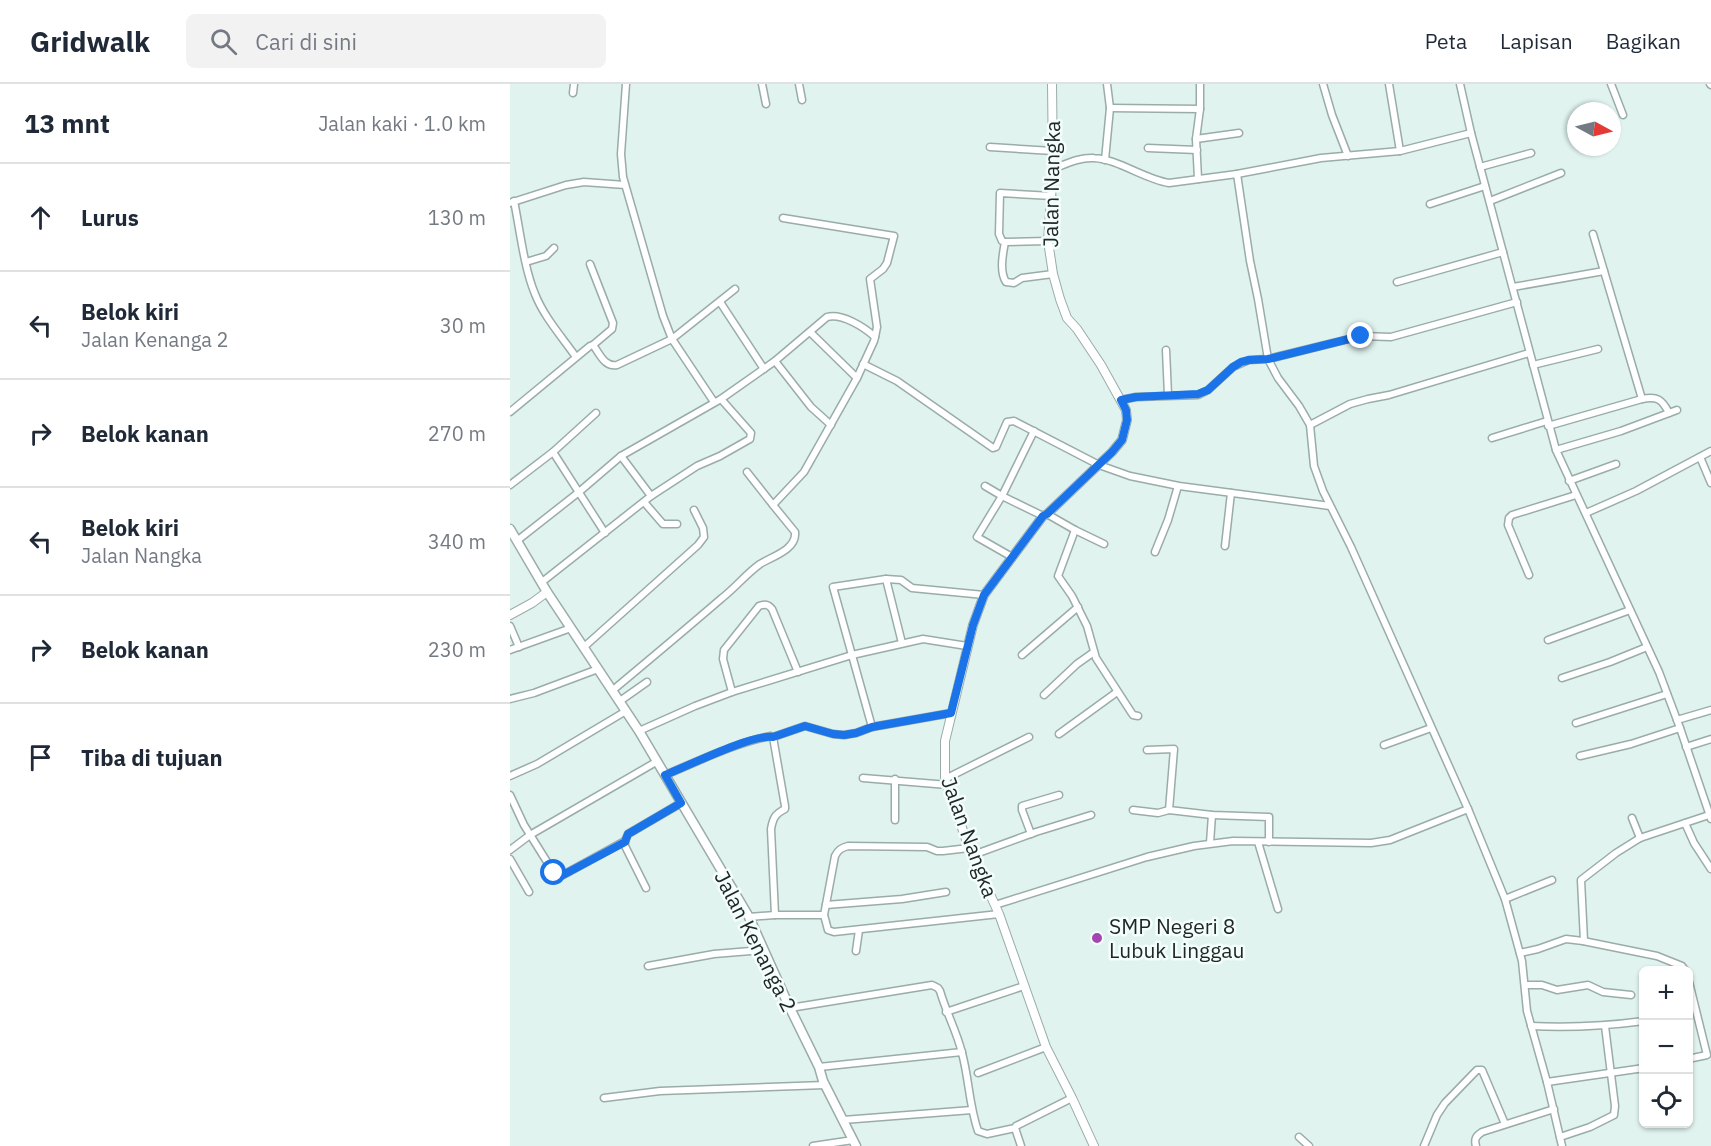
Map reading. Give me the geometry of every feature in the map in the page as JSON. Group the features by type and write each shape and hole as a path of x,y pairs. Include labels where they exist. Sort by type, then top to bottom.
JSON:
{"main road":[{"name":"Jalan Kenanga 2","path":"510,529 514,539 639,731 749,917 854,1143"}],"street":[{"path":"573,93 574,84"},
{"path":"626,84 621,154 622,177 663,316 672,339 714,402"},
{"path":"762,84 766,104"},
{"path":"799,84 802,100"},
{"name":"Jalan Nangka","path":"1052,84 1053,169 1048,241 1053,273 1067,318 1083,338 1126,410 1126,429 1122,440 1099,465 1045,515 984,595 967,646 945,741 947,782 971,852 999,914 1046,1047 1094,1146"},
{"path":"1105,160 1110,108 1107,84"},
{"path":"1198,179 1196,139 1200,109 1200,84"},
{"path":"1323,84 1348,156"},
{"path":"1389,84 1400,151"},
{"path":"1460,84 1556,450 1667,694 1710,817 1640,838 1581,880 1584,941"},
{"path":"1611,84 1623,115"},
{"path":"1110,108 1200,109"},
{"path":"1196,139 1239,133"},
{"path":"1053,169 1079,159 1093,158 1105,160 1169,183 1237,174 1321,158 1400,151 1471,133"},
{"path":"990,147 1053,151"},
{"path":"1148,148 1197,150"},
{"path":"1480,167 1531,153"},
{"path":"1490,201 1561,173"},
{"path":"1237,174 1268,359 1310,425 1314,466 1330,506 1351,547 1468,809 1505,899 1520,953 1527,1011 1562,1146"},
{"path":"576,357 536,297 512,202 566,185 593,183 625,185"},
{"path":"1430,204 1485,186"},
{"path":"1048,241 1002,241 999,234 1000,193 1052,196"},
{"path":"773,505 804,472 857,378 874,342 877,327 870,279 883,269 894,236 783,219"},
{"path":"1593,234 1642,399"},
{"path":"1005,242 1002,261 1003,277 1006,282 1014,283 1022,278 1053,273"},
{"path":"526,262 546,256 554,248"},
{"path":"1397,282 1503,252"},
{"path":"510,412 612,329 613,323 590,264"},
{"path":"1513,287 1604,271"},
{"path":"593,345 604,360 614,366 672,339 735,290"},
{"path":"720,302 764,369"},
{"path":"1121,400 1203,393 1241,362 1268,359 1361,336 1391,337 1517,302"},
{"path":"514,539 579,492 621,456 721,399 764,369 827,316 834,315 852,322 874,337"},
{"path":"810,332 857,378"},
{"path":"1533,365 1598,349"},
{"path":"1166,350 1168,395"},
{"path":"1310,425 1350,404 1389,395 1529,353"},
{"path":"775,361 811,407 831,425"},
{"path":"863,364 897,381 993,448 996,447 1009,421 1014,421 1099,465 1130,476 1178,486 1330,506"},
{"path":"1492,438 1651,397 1659,399 1669,413"},
{"path":"542,582 651,495 697,466 750,439 751,433 721,399"},
{"path":"1556,450 1621,431 1677,410"},
{"path":"510,485 553,452 596,413"},
{"path":"1012,558 977,537 1002,496 1034,431"},
{"path":"1586,513 1636,491 1711,451"},
{"path":"553,452 605,533"},
{"path":"621,456 651,495"},
{"path":"1700,457 1711,483"},
{"path":"1569,481 1616,464"},
{"path":"613,690 759,565 771,560 794,541 795,532 747,472"},
{"path":"985,486 1104,544"},
{"path":"1155,552 1178,486"},
{"path":"1226,546 1231,493"},
{"path":"1529,575 1508,525 1509,518 1512,515 1576,495"},
{"path":"644,502 663,524 677,524"},
{"path":"584,647 698,545 704,537 703,528 694,510"},
{"path":"1075,530 1058,576 1078,607 1087,626 1094,652 1133,715 1138,716"},
{"path":"886,579 902,643"},
{"path":"872,727 833,586 886,579 901,580 912,588 984,595"},
{"path":"510,615 548,592"},
{"path":"732,693 723,659 724,650 763,604 772,609 798,672"},
{"path":"1022,655 1078,607"},
{"path":"1548,640 1630,610"},
{"path":"510,626 519,647"},
{"path":"510,650 571,628"},
{"path":"639,731 732,693 852,655 923,639 967,646"},
{"path":"1562,678 1647,647"},
{"path":"1044,695 1077,664 1094,652"},
{"path":"510,699 534,693 598,669"},
{"path":"620,702 647,682"},
{"path":"1059,734 1118,692"},
{"path":"1576,723 1667,694"},
{"path":"1677,720 1711,710"},
{"path":"510,776 537,764 626,711"},
{"path":"665,775 732,747 805,726 826,733 844,735 872,727 951,713"},
{"path":"1384,745 1431,728"},
{"path":"1581,756 1680,728"},
{"path":"773,737 786,806 772,819 774,915"},
{"path":"863,778 947,782 1029,737"},
{"path":"1686,747 1711,739"},
{"path":"1147,750 1174,750 1169,810"},
{"path":"510,850 530,835 656,762"},
{"path":"895,779 895,820"},
{"path":"510,795 524,825 554,873 563,875 625,842"},
{"path":"1031,834 1022,806 1059,795"},
{"path":"646,888 625,846 628,834 681,803"},
{"path":"995,905 1147,856 1194,846 1210,843 1258,842 1371,843 1390,840 1468,809"},
{"path":"1133,810 1158,813 1169,810 1269,817 1269,842"},
{"path":"1210,843 1212,814"},
{"path":"999,914 830,932 824,915 835,856 841,848 848,846 927,848 937,851 971,852 1091,815"},
{"path":"1632,818 1640,838"},
{"path":"1685,823 1694,843 1711,869"},
{"path":"1258,842 1278,909"},
{"path":"510,859 529,892"},
{"path":"1505,899 1552,880"},
{"path":"826,905 902,899 946,892"},
{"path":"749,917 824,915"},
{"path":"856,951 859,930"},
{"path":"1520,953 1566,939 1657,956 1682,966"},
{"path":"648,966 714,954 763,950"},
{"path":"790,1008 928,985 938,988 962,1052 978,1131 987,1134 1014,1128 1072,1098"},
{"path":"1525,985 1542,985 1557,990 1588,985 1603,992 1631,995"},
{"path":"946,1012 1024,986"},
{"path":"1693,999 1711,1063"},
{"path":"1531,1026 1568,1028 1639,1022"},
{"path":"1560,1137 1590,1127 1614,1115 1616,1109 1605,1026"},
{"path":"978,1073 1046,1047"},
{"path":"819,1067 962,1052"},
{"path":"1693,1058 1707,1055"},
{"path":"1547,1082 1639,1069"},
{"path":"1424,1146 1437,1115 1445,1103 1477,1070 1482,1070 1505,1124"},
{"path":"604,1098 660,1091 825,1084"},
{"path":"1476,1146 1477,1135 1482,1132 1554,1109"},
{"path":"843,1120 972,1110"},
{"path":"1014,1128 1021,1146"},
{"path":"1299,1137 1309,1146"},
{"path":"813,1146 854,1143"}],"place":[{"name":"SMP Negeri 8 Lubuk Linggau","path":"1097,938"}],"route":[{"path":"554,873 563,875 625,842 628,834 681,803 665,775 732,747 805,726 844,735 872,727 951,713 973,625 984,595 1043,516 1099,465 1122,440 1127,420 1126,410 1121,400 1203,393 1241,362 1268,359 1361,336"}]}
